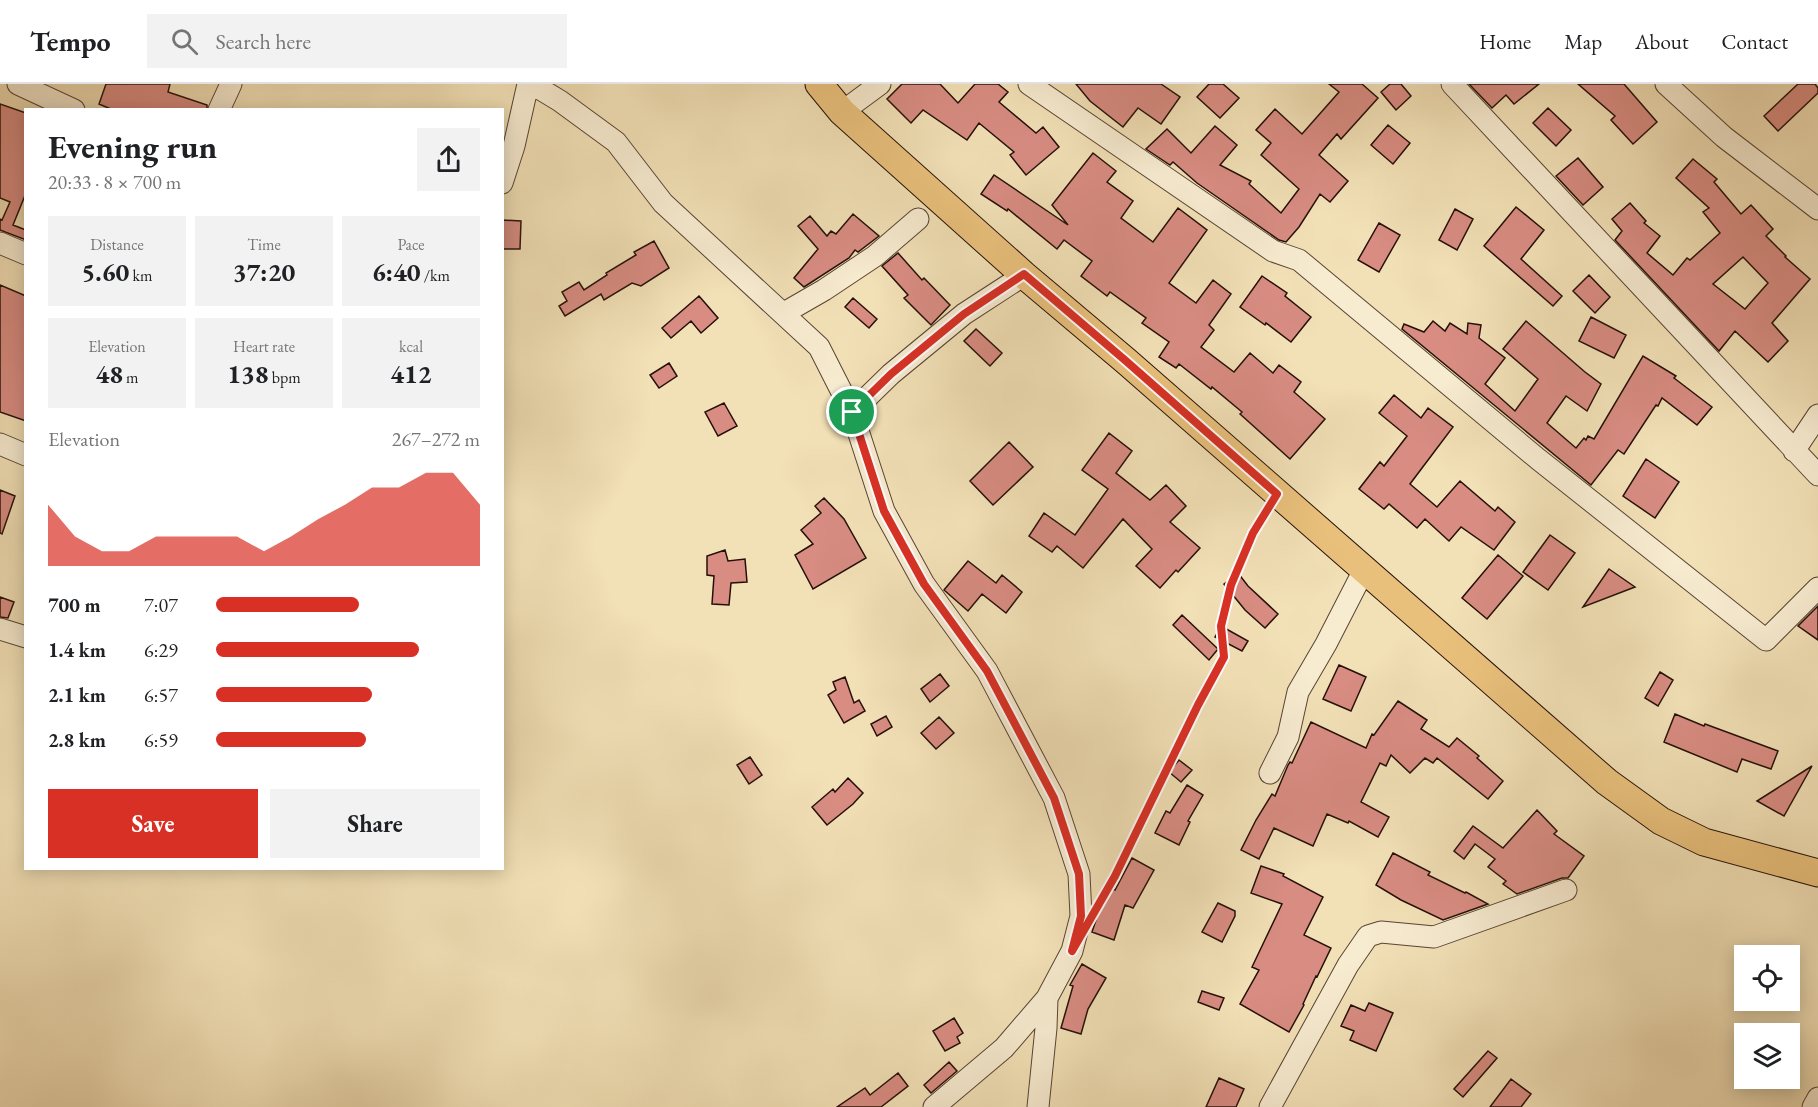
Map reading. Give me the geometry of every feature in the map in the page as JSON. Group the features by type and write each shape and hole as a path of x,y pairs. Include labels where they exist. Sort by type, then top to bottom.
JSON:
{"main road":[{"path":"819,84 842,112 1024,274 1607,782 1661,821 1704,842 1818,873"}],"street":[{"path":"18,84 70,108"},
{"path":"220,108 231,84"},
{"path":"504,177 530,84 560,101 616,142 663,203 819,347 852,412 884,511 924,584 987,671 1054,798 1079,874 1081,916 1072,951 1047,998 1004,1048 934,1107"},
{"path":"842,112 880,84"},
{"path":"1029,84 1273,251 1299,260 1538,459 1766,640 1818,588"},
{"path":"1452,84 1818,475"},
{"path":"1666,84 1724,137 1818,209"},
{"path":"784,313 824,290 874,256 918,219"},
{"path":"0,243 24,253"},
{"path":"852,412 891,374 964,314 1024,274"},
{"path":"1794,451 1818,415"},
{"path":"0,444 24,454"},
{"path":"1270,773 1288,737 1298,692 1364,570"},
{"path":"0,629 24,637"},
{"path":"1270,1107 1348,965 1368,936 1381,932 1434,937 1566,890"},
{"path":"1038,1107 1047,1028 1047,998"},
{"path":"1813,1107 1818,1098"}],"path":[{"path":"1099,904 1224,657 1221,626 1231,585 1253,533 1277,494"}],"building":[{"path":"106,84 170,84 168,92 207,105 207,108 108,108 99,104"},
{"path":"902,84 940,84 958,103 975,84 998,84 1008,92 999,102 1036,133 1043,127 1059,147 1026,175 1010,155 1014,152 979,123 967,140 923,110 911,123 887,99"},
{"path":"1076,84 1161,84 1180,97 1161,124 1138,108 1123,127 1090,101"},
{"path":"1209,84 1223,84 1239,98 1220,118 1197,97"},
{"path":"1329,84 1362,84 1378,98 1341,139 1337,134 1319,155 1348,181 1330,202 1320,194 1299,227 1286,242 1279,240 1197,183 1173,162 1170,165 1146,149 1167,129 1191,153 1215,126 1237,145 1220,165 1251,181 1249,184 1281,213 1299,189 1261,155 1271,143 1256,130 1275,109 1302,134 1339,92"},
{"path":"1390,84 1401,84 1411,96 1396,110 1381,92"},
{"path":"1469,84 1539,84 1514,104 1506,95 1492,108"},
{"path":"1578,84 1624,84 1657,122 1633,144 1611,120 1615,116"},
{"path":"1798,84 1815,84 1818,93 1778,131 1764,116"},
{"path":"0,104 24,112 24,198 13,225 24,229 24,239 0,230 0,219 2,220 10,202 0,198"},
{"path":"1548,108 1571,130 1556,146 1533,123"},
{"path":"1388,125 1410,143 1393,164 1371,145"},
{"path":"1093,153 1116,171 1107,182 1133,201 1121,218 1153,242 1178,208 1207,230 1169,283 1196,303 1213,280 1231,294 1209,325 1214,330 1201,347 1234,372 1250,353 1273,373 1279,365 1301,382 1294,392 1325,419 1290,459 1240,414 1242,412 1212,387 1211,389 1179,364 1176,368 1159,357 1169,342 1142,323 1146,318 1110,292 1107,296 1081,276 1092,261 1064,240 1057,249 1008,209 1007,211 981,194 994,175 1068,225 1052,205"},
{"path":"1578,158 1603,187 1583,205 1556,176"},
{"path":"1693,159 1717,179 1714,182 1741,214 1751,205 1773,229 1766,236 1810,279 1772,323 1788,341 1768,362 1735,331 1719,351 1615,240 1622,231 1612,219 1630,203 1646,221 1644,223 1660,236 1647,253 1673,275 1687,258 1690,260 1720,233 1703,212 1709,208 1676,178","holes":["1743,257 1768,283 1745,309 1713,284"]},
{"path":"1516,207 1544,230 1521,259 1562,296 1553,306 1484,246"},
{"path":"1455,209 1473,219 1457,250 1439,240"},
{"path":"853,214 879,236 858,252 855,250 849,258 804,287 794,278 818,249 798,226 810,216 827,236 831,231 836,234"},
{"path":"504,220 521,221 520,249 504,249"},
{"path":"1379,223 1400,235 1379,272 1358,260"},
{"path":"654,241 669,268 641,286 632,283 604,300 601,294 565,316 559,306 567,301 562,292 579,282 584,290 607,275 606,273 636,255 634,252"},
{"path":"898,253 922,280 924,278 950,305 931,325 904,298 908,295 882,266"},
{"path":"1589,275 1610,297 1595,313 1573,291"},
{"path":"1262,276 1287,293 1285,296 1311,317 1291,342 1240,307"},
{"path":"0,285 24,295 24,420 0,412"},
{"path":"699,296 718,318 701,333 691,321 671,338 662,328"},
{"path":"853,298 877,319 869,328 845,307"},
{"path":"1591,317 1626,335 1614,358 1579,341"},
{"path":"1433,321 1445,331 1450,323 1467,334 1468,323 1481,325 1479,338 1505,358 1485,384 1515,411 1538,379 1503,349 1526,321 1601,384 1587,411 1566,396 1547,423 1576,448 1588,436 1594,439 1643,356 1676,376 1674,378 1712,407 1697,425 1662,398 1624,454 1618,450 1591,485 1402,329 1404,324 1424,332"},
{"path":"976,329 1002,353 990,366 964,341"},
{"path":"669,363 677,376 659,388 650,375"},
{"path":"1394,395 1421,418 1428,408 1453,427 1410,484 1437,507 1460,481 1495,511 1498,507 1515,522 1494,550 1461,527 1449,541 1425,519 1417,528 1389,504 1384,509 1359,489 1380,462 1384,466 1407,436 1379,413"},
{"path":"724,403 737,426 718,436 705,412"},
{"path":"1109,433 1132,451 1116,473 1150,500 1166,485 1186,506 1170,522 1200,548 1160,588 1136,566 1152,549 1123,519 1083,568 1057,546 1052,552 1029,536 1044,513 1075,535 1108,489 1082,470"},
{"path":"1009,442 1033,467 993,505 970,481"},
{"path":"1646,459 1679,482 1655,518 1623,496"},
{"path":"0,490 15,496 2,534 0,533"},
{"path":"824,498 844,519 866,558 813,589 795,555 813,544 801,530 821,513 815,506"},
{"path":"1550,535 1575,553 1548,590 1523,572"},
{"path":"725,550 728,561 745,559 747,582 731,583 729,605 712,604 714,576 707,575 707,556"},
{"path":"1498,555 1523,576 1487,619 1462,598"},
{"path":"968,561 996,583 1002,575 1022,592 1006,613 982,594 968,611 944,590"},
{"path":"1609,569 1635,587 1583,607"},
{"path":"1238,573 1248,586 1278,614 1265,628 1245,610 1224,584"},
{"path":"0,597 14,602 8,618 0,617"},
{"path":"1818,606 1818,640 1798,626"},
{"path":"1182,615 1218,649 1209,660 1173,625"},
{"path":"1221,626 1248,641 1242,651 1215,637"},
{"path":"1339,665 1366,677 1351,711 1323,699"},
{"path":"1660,672 1673,680 1658,706 1645,698"},
{"path":"940,674 949,686 930,702 921,689"},
{"path":"845,677 854,703 859,700 865,711 844,723 828,695 836,690 833,682"},
{"path":"1398,701 1427,720 1421,729 1449,747 1457,738 1479,756 1477,758 1503,781 1488,799 1437,758 1433,763 1425,758 1410,773 1391,755 1386,766 1380,763 1361,802 1389,817 1378,837 1349,821 1348,823 1327,814 1313,846 1274,828 1259,859 1241,850 1272,794 1275,796 1288,765 1292,763 1311,722 1366,748 1372,734 1374,735"},
{"path":"1675,714 1778,751 1771,769 1742,759 1737,772 1664,742"},
{"path":"886,716 892,727 877,736 871,724"},
{"path":"939,717 954,733 936,749 921,733"},
{"path":"750,757 762,775 749,784 737,765"},
{"path":"1179,760 1192,770 1181,782 1169,772"},
{"path":"1812,766 1784,816 1757,801 1776,789"},
{"path":"848,778 863,793 827,825 812,807 833,789 835,792"},
{"path":"1187,785 1203,795 1188,821 1190,822 1179,845 1155,833 1166,811 1170,813"},
{"path":"1537,810 1557,831 1554,834 1584,856 1568,878 1517,894 1503,884 1506,881 1488,867 1495,859 1475,844 1464,859 1454,851 1473,826 1503,848"},
{"path":"1393,853 1430,872 1428,875 1488,904 1443,920 1401,900 1376,885"},
{"path":"1132,858 1154,870 1133,908 1125,905 1114,940 1092,932 1109,888 1115,890"},
{"path":"1261,866 1284,874 1283,876 1323,897 1304,935 1331,948 1289,1032 1240,1004 1259,970 1252,967 1282,904 1251,893"},
{"path":"1218,903 1235,911 1235,916 1222,942 1202,932"},
{"path":"1082,964 1106,978 1088,1009 1081,1034 1061,1028 1073,986 1070,985"},
{"path":"1202,991 1224,998 1219,1010 1198,1002"},
{"path":"1369,1003 1393,1013 1376,1051 1350,1040 1354,1031 1341,1026 1351,1005 1365,1011"},
{"path":"954,1018 963,1033 957,1037 960,1043 945,1051 933,1031"},
{"path":"1488,1051 1497,1058 1463,1097 1454,1089"},
{"path":"949,1062 957,1071 931,1093 924,1085"},
{"path":"898,1073 908,1086 881,1107 837,1107 865,1088 870,1095"},
{"path":"1219,1078 1244,1089 1236,1107 1206,1107"},
{"path":"1511,1079 1531,1094 1521,1107 1490,1107"}],"route":[{"path":"1024,274 1277,494 1253,533 1231,585 1221,626 1224,657 1198,705 1115,876 1072,951 1081,916 1079,874 1054,798 987,671 924,584 884,511 852,412 891,374 964,314 1024,274"}]}
